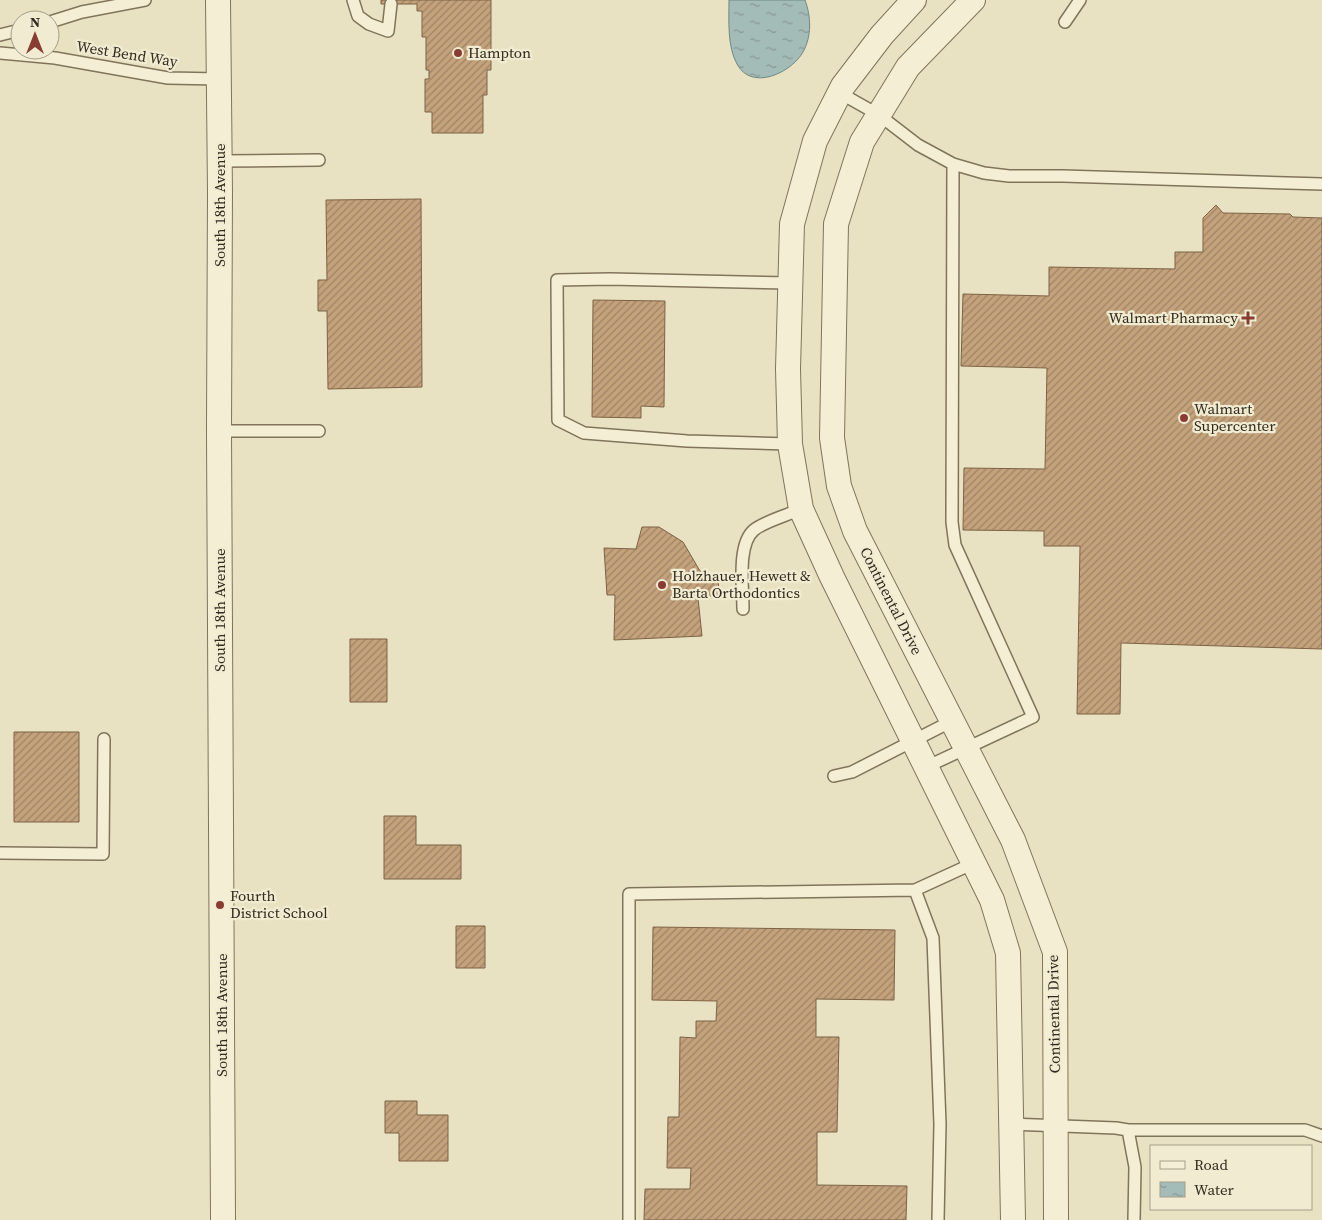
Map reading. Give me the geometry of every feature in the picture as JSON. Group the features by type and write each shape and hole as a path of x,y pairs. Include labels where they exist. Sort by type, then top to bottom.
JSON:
{"street":[{"name":"South 18th Avenue","path":"218,0 224,1220"},
{"path":"914,0 882,34 843,86 815,141 792,224 788,369 790,444 801,509 832,577 992,900 1008,953 1013,1220"},
{"name":"Continental Drive","path":"973,0 908,67 862,142 836,224 832,438 839,486 855,531 1013,840 1055,952 1056,1220"}],"lane":[{"name":"West Bend Way","path":"60,19 82,12 144,0"},
{"path":"353,0 358,16 369,24 388,31 392,4"},
{"path":"1066,22 1080,0"},
{"name":"West Bend Way","path":"0,53 55,58 168,78 219,79"},
{"path":"840,93 879,115 918,145 953,164 984,173 1009,176 1322,184"},
{"path":"220,161 319,160"},
{"path":"926,767 1033,717 955,545 952,522 953,164"},
{"path":"790,283 610,279 557,280 558,420 584,433 687,441 790,444"},
{"path":"219,431 319,431"},
{"path":"743,609 743,549 746,539 755,529 801,509"},
{"path":"834,776 852,772 952,721"},
{"path":"0,853 103,854 104,738"},
{"path":"628,1220 628,894 915,890 974,863"},
{"path":"915,890 933,938 940,1124 938,1220"},
{"path":"1011,1124 1128,1130 1305,1130 1322,1136"},
{"path":"1128,1130 1135,1167 1134,1220"}],"water":[{"path":"729,0 805,0 809,19 809,33 806,46 798,59 781,72 772,76 752,77 744,72 737,64 732,49 729,33"}],"building":[{"name":"Hampton","path":"381,0 491,0 491,70 487,70 487,95 483,95 483,133 432,133 432,112 425,112 425,79 429,79 429,70 426,70 426,37 422,37 422,11 417,11 417,4 381,4"},
{"path":"421,199 422,387 328,389 327,311 318,311 318,280 327,280 326,200"},
{"name":"Walmart Supercenter","path":"1216,205 1223,213 1290,214 1293,217 1322,218 1322,649 1121,643 1120,714 1077,714 1080,546 1044,546 1044,531 963,530 964,468 1045,469 1047,368 961,366 963,294 1049,296 1049,267 1175,269 1175,252 1203,252 1203,218"},
{"path":"593,300 665,301 664,407 641,406 641,418 592,417"},
{"name":"Holzhauer, Hewett & Barta Orthodontics","path":"642,527 659,527 683,542 700,571 718,576 719,595 698,598 702,636 614,640 615,595 607,595 604,548 636,549"},
{"path":"350,639 387,639 387,702 350,702"},
{"path":"14,732 79,732 79,822 14,822"},
{"path":"384,816 416,816 416,845 461,845 461,879 384,879"},
{"path":"456,926 485,926 485,968 456,968"},
{"path":"653,927 895,930 894,1000 816,999 816,1037 839,1037 837,1132 817,1132 817,1185 907,1186 906,1220 644,1220 645,1189 690,1189 691,1168 667,1168 668,1117 679,1117 680,1037 696,1038 696,1021 716,1021 717,1001 652,1000"},
{"path":"385,1101 417,1101 417,1115 448,1115 448,1161 399,1161 399,1133 385,1133"}],"place":[{"name":"Hampton","path":"458,53"},
{"name":"Walmart Pharmacy","path":"1248,318"},
{"name":"Walmart Supercenter","path":"1184,418"},
{"name":"Holzhauer, Hewett & Barta Orthodontics","path":"662,585"},
{"name":"Fourth District School","path":"220,905"}]}
